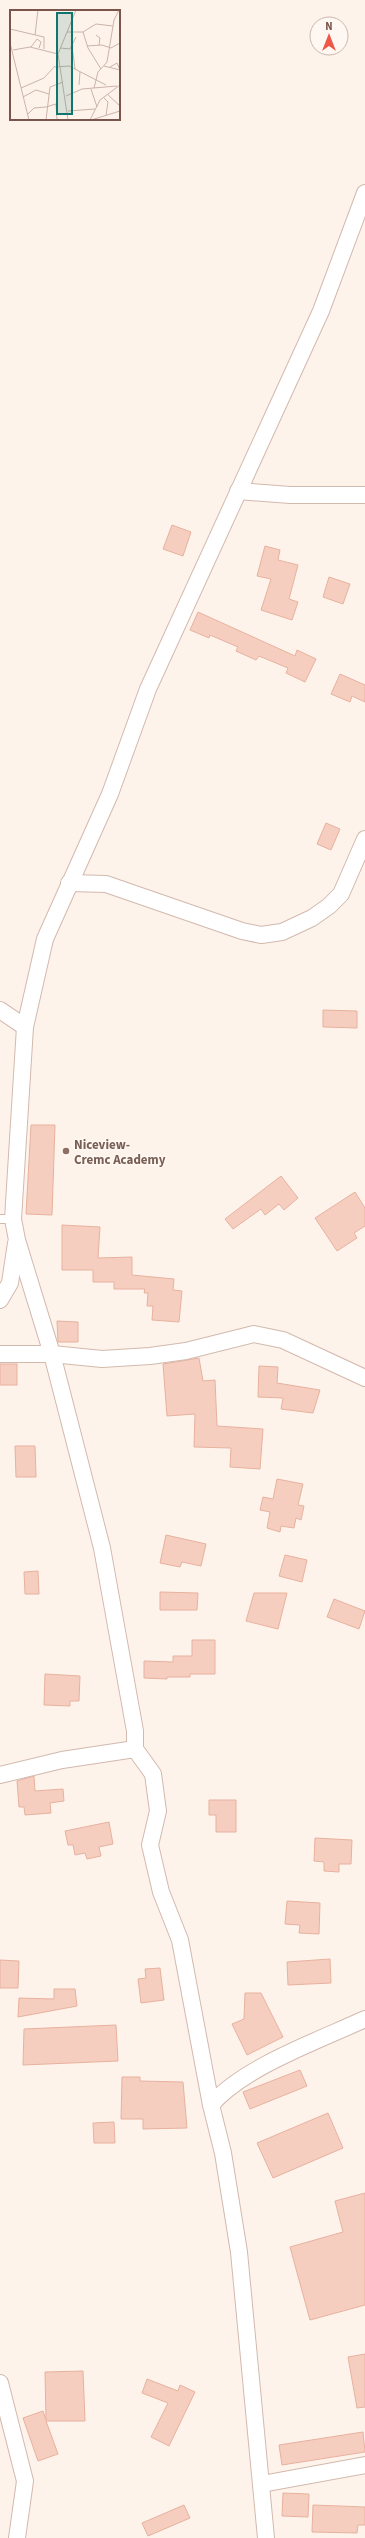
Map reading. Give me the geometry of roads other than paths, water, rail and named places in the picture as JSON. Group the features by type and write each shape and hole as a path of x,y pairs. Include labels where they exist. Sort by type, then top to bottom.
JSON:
{"street":[{"path":"266,2538 239,2252 223,2153 211,2105 180,1940 161,1892 150,1846 158,1811 153,1774 135,1749 135,1731 102,1548 52,1354 17,1240 7,1219 25,1027 45,939 110,794 148,689 321,311 365,193"},
{"path":"238,491 290,495 365,495"},
{"path":"69,883 106,884 242,931 262,935 282,932 312,918 341,894 365,839"},
{"path":"0,1010 25,1027"},
{"path":"0,1300 10,1283 17,1240"},
{"path":"0,1354 52,1354 102,1359 150,1356 186,1351 254,1334 283,1340 365,1378"},
{"path":"0,1775 62,1760 135,1749"},
{"path":"211,2105 221,2093 256,2071 365,2019"},
{"path":"0,2383 25,2481 17,2538"},
{"path":"262,2484 365,2465"}],"place":[{"name":"Niceview- Cremc Academy","path":"66,1151"}]}
